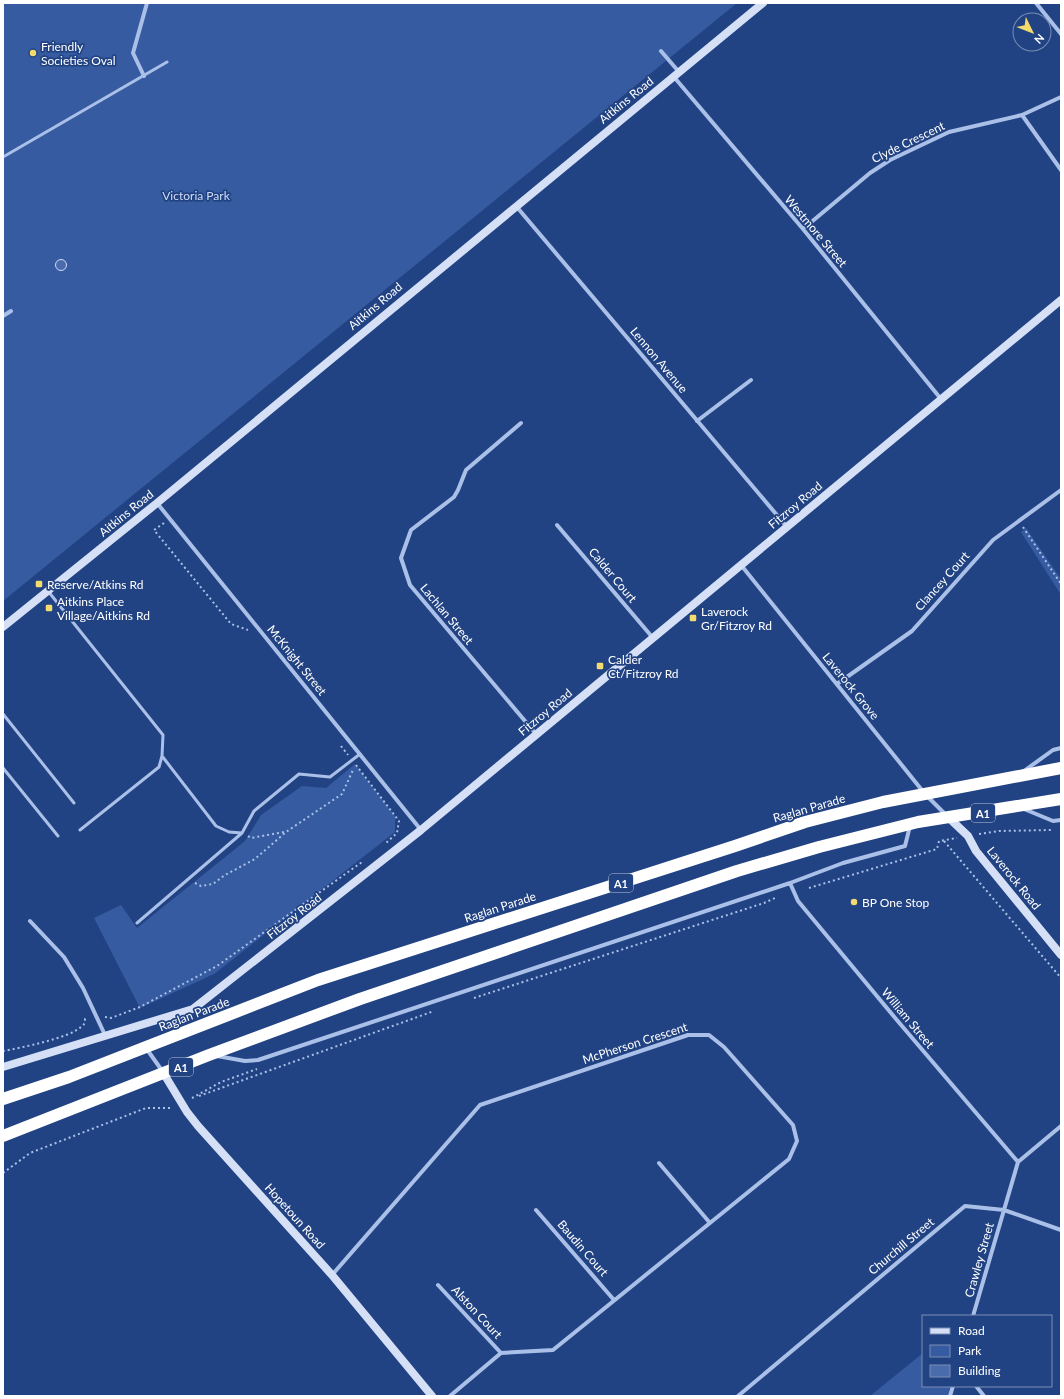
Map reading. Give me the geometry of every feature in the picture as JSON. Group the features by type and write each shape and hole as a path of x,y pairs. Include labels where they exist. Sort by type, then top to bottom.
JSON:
{"highway":[{"name":"Raglan Parade","path":"3,1099 146,1048 318,980 728,849 805,822 883,802 1061,768"},
{"name":"A1","path":"3,1136 164,1074 209,1055 360,999 737,871 819,846 910,824 1061,799"}],"street":[{"path":"144,76 133,53 147,3"},
{"name":"Aitkins Road","path":"3,628 157,503 516,205 763,3"},
{"path":"1036,3 1061,34"},
{"name":"Westmore Street","path":"661,51 676,74 941,399"},
{"name":"Clyde Crescent","path":"803,229 870,173 890,160 949,132 1022,115 1061,97"},
{"path":"1022,115 1061,170"},
{"name":"Lennon Avenue","path":"516,205 787,527"},
{"name":"Fitzroy Road","path":"3,1067 193,1009 420,830 1061,300"},
{"path":"3,316 11,311"},
{"path":"697,421 751,380"},
{"name":"Lachlan Street","path":"520,423 466,470 457,493 448,503 411,530 401,558 410,586 536,734"},
{"name":"Clancey Court","path":"837,684 912,630 993,540 1061,490"},
{"name":"McKnight Street","path":"157,503 420,830"},
{"name":"Calder Court","path":"557,525 653,638"},
{"name":"Laverock Grove","path":"741,565 925,794 948,818"},
{"name":"Raglan Parade","path":"1017,776 1053,750 1061,748"},
{"path":"1018,807 1053,821 1061,820"},
{"name":"Laverock Road","path":"948,818 968,836 976,851 1061,955"},
{"path":"209,1055 245,1061 258,1060 790,883 843,863 904,846 910,824"},
{"name":"William Street","path":"790,883 798,901 1018,1162"},
{"path":"30,921 64,957 83,988 105,1035"},
{"name":"McPherson Crescent","path":"332,1275 480,1105 688,1035 708,1035 724,1046 793,1125 797,1141 789,1159 553,1350 501,1353"},
{"name":"Hopetoun Road","path":"146,1048 187,1112 198,1126 332,1275 432,1396"},
{"path":"1004,1210 1018,1162 1061,1126"},
{"path":"659,1163 710,1223"},
{"name":"Churchill Street","path":"738,1396 965,1206 1004,1210 1061,1230"},
{"name":"Baudin Court","path":"536,1210 614,1300"},
{"name":"Crawley Street","path":"974,1315 1004,1210"},
{"name":"Alston Court","path":"438,1285 501,1353"},
{"path":"450,1396 501,1353"},
{"path":"977,1387 984,1396"}],"lane":[{"path":"3,157 167,62"},
{"path":"48,591 163,735 162,756 159,767 80,830"},
{"path":"3,714 74,803"},
{"path":"137,923 242,833 254,811 299,774 330,778 360,754"},
{"path":"162,756 216,826 229,832 242,833"},
{"path":"3,768 58,836"}],"path":[{"path":"1018,521 1061,584"},
{"path":"187,880 201,886 213,884 225,875 255,859 286,832 342,794 360,754"},
{"path":"810,888 937,849 939,841 943,840 999,831 1055,830"},
{"path":"242,833 252,838 286,832"},
{"path":"943,840 1061,978"},
{"path":"471,999 764,903 778,896"},
{"path":"192,1098 441,1009"},
{"path":"3,1051 65,1035 80,1029 85,1019 102,1013 107,1018 116,1016"},
{"path":"3,1173 30,1153 37,1150 146,1108 170,1108"}],"green space":[{"name":"Victoria Park","path":"3,3 737,3 3,601"},
{"path":"1026,528 1061,579 1061,595 1021,532"},
{"path":"355,764 395,816 395,832 214,974 140,1008 94,918 121,905 137,928 245,841 261,815 302,786 326,788"},
{"path":"922,1354 922,1387 953,1387 950,1396 870,1396"}],"building":[{"path":"59,260 63,260 65,261 65,269 59,270 56,267 56,263"}],"place":[{"name":"Friendly Societies Oval","path":"33,53"},
{"name":"Reserve/Atkins Rd","path":"39,584"},
{"name":"Aitkins Place Village/Aitkins Rd","path":"49,608"},
{"name":"Laverock Gr/Fitzroy Rd","path":"693,618"},
{"name":"Calder Ct/Fitzroy Rd","path":"600,666"},
{"name":"BP One Stop","path":"854,902"}]}
